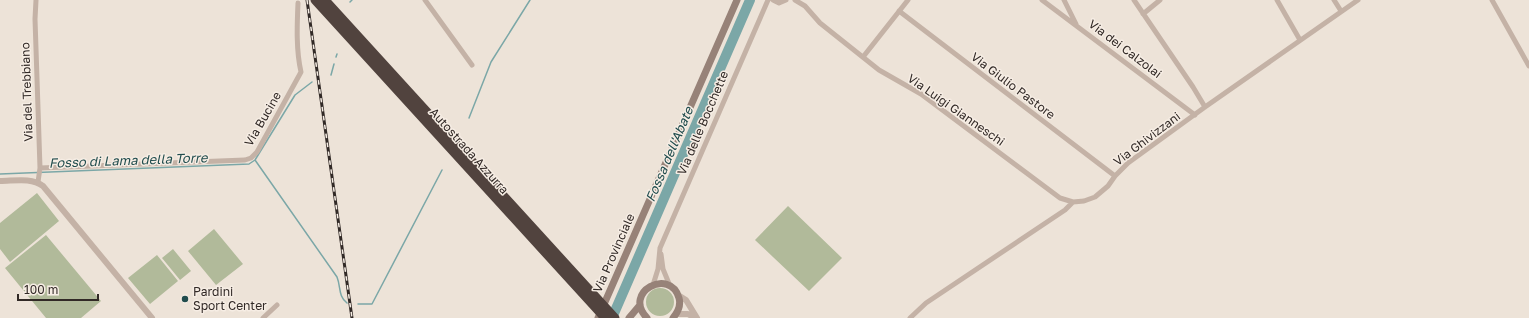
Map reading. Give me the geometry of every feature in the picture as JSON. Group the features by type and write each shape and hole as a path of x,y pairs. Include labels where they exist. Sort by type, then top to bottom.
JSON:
{"highway":[{"name":"Autostrada Azzurra","path":"315,0 592,298 615,318"},
{"name":"Autostrada Azzurra","path":"327,2 592,298 604,318"}],"main road":[{"name":"Via Provinciale","path":"598,318 737,0"},
{"path":"647,318 641,310 640,300 645,290 659,283 670,286 678,295 680,301 679,308 674,317"},
{"path":"629,318 640,305"}],"street":[{"name":"Via del Trebbiano","path":"36,0 35,19 40,169 39,180"},
{"path":"424,0 472,65"},
{"name":"Via delle Bocchette","path":"660,248 764,6 771,0 779,3 786,0"},
{"name":"Via Luigi Gianneschi","path":"795,0 805,6 820,23 879,70 921,94 1060,198 1072,202"},
{"path":"863,57 908,0"},
{"name":"Via dei Calzolai","path":"1042,0 1195,115"},
{"path":"1064,0 1078,27"},
{"path":"1134,0 1205,107"},
{"path":"1143,14 1160,0"},
{"path":"1276,0 1300,40"},
{"path":"1334,0 1341,11"},
{"name":"Via Ghivizzani","path":"910,318 926,303 1065,210 1072,202 1096,196 1108,186 1115,176 1128,163 1358,0"},
{"path":"1492,0 1529,66"},
{"name":"Via Bucine","path":"40,169 245,160 251,158 257,152 301,72 298,42 298,3"},
{"name":"Via Giulio Pastore","path":"899,11 1115,176"},
{"path":"0,181 39,180 152,318"},
{"path":"653,285 658,269 660,248"},
{"path":"660,248 663,269 670,286"},
{"path":"678,295 686,300 696,318"},
{"path":"263,318 277,305"},
{"path":"674,317 688,314 696,318"}],"green space":[{"path":"37,193 59,221 10,262 0,249 0,223"},
{"path":"788,206 842,258 809,291 755,240"},
{"path":"214,229 243,264 216,285 188,251"},
{"path":"46,235 101,301 81,318 46,318 5,268"},
{"path":"173,249 191,271 180,280 162,258"},
{"path":"157,255 178,281 150,304 128,278"},
{"path":"660,288 670,292 674,302 670,312 660,316 650,312 646,302 650,292"}],"waterway":[{"path":"469,118 491,62 530,0"},
{"name":"Fossa dell'Abate","path":"612,318 750,0"},
{"path":"331,75 334,64"},
{"name":"Fosso di Lama della Torre","path":"0,174 249,164 255,160 295,95 312,82"},
{"path":"255,160 337,277 342,297 347,303"},
{"path":"358,304 372,304 442,170"}],"railway":[{"path":"307,0 352,318"}],"place":[{"name":"Pardini Sport Center","path":"185,299"}]}
